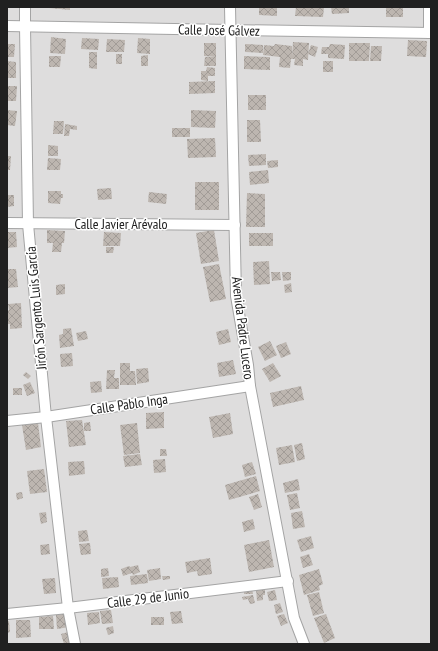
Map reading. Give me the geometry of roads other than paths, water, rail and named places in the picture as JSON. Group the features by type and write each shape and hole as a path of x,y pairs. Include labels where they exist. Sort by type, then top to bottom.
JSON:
{"street":[{"name":"Jirón Sargento Luis García","path":"25,7 28,224 46,417 68,608 75,644"},
{"name":"Avenida Padre Lucero","path":"230,7 236,296 248,365 250,386 294,618 304,644"},
{"path":"429,7 430,33"},
{"name":"Calle José Gálvez","path":"7,26 430,33"},
{"name":"Calle Javier Arévalo","path":"7,223 234,225"},
{"name":"Calle Pablo Inga","path":"7,421 46,417 250,386"},
{"name":"Calle 29 de Junio","path":"7,614 288,581"}]}
